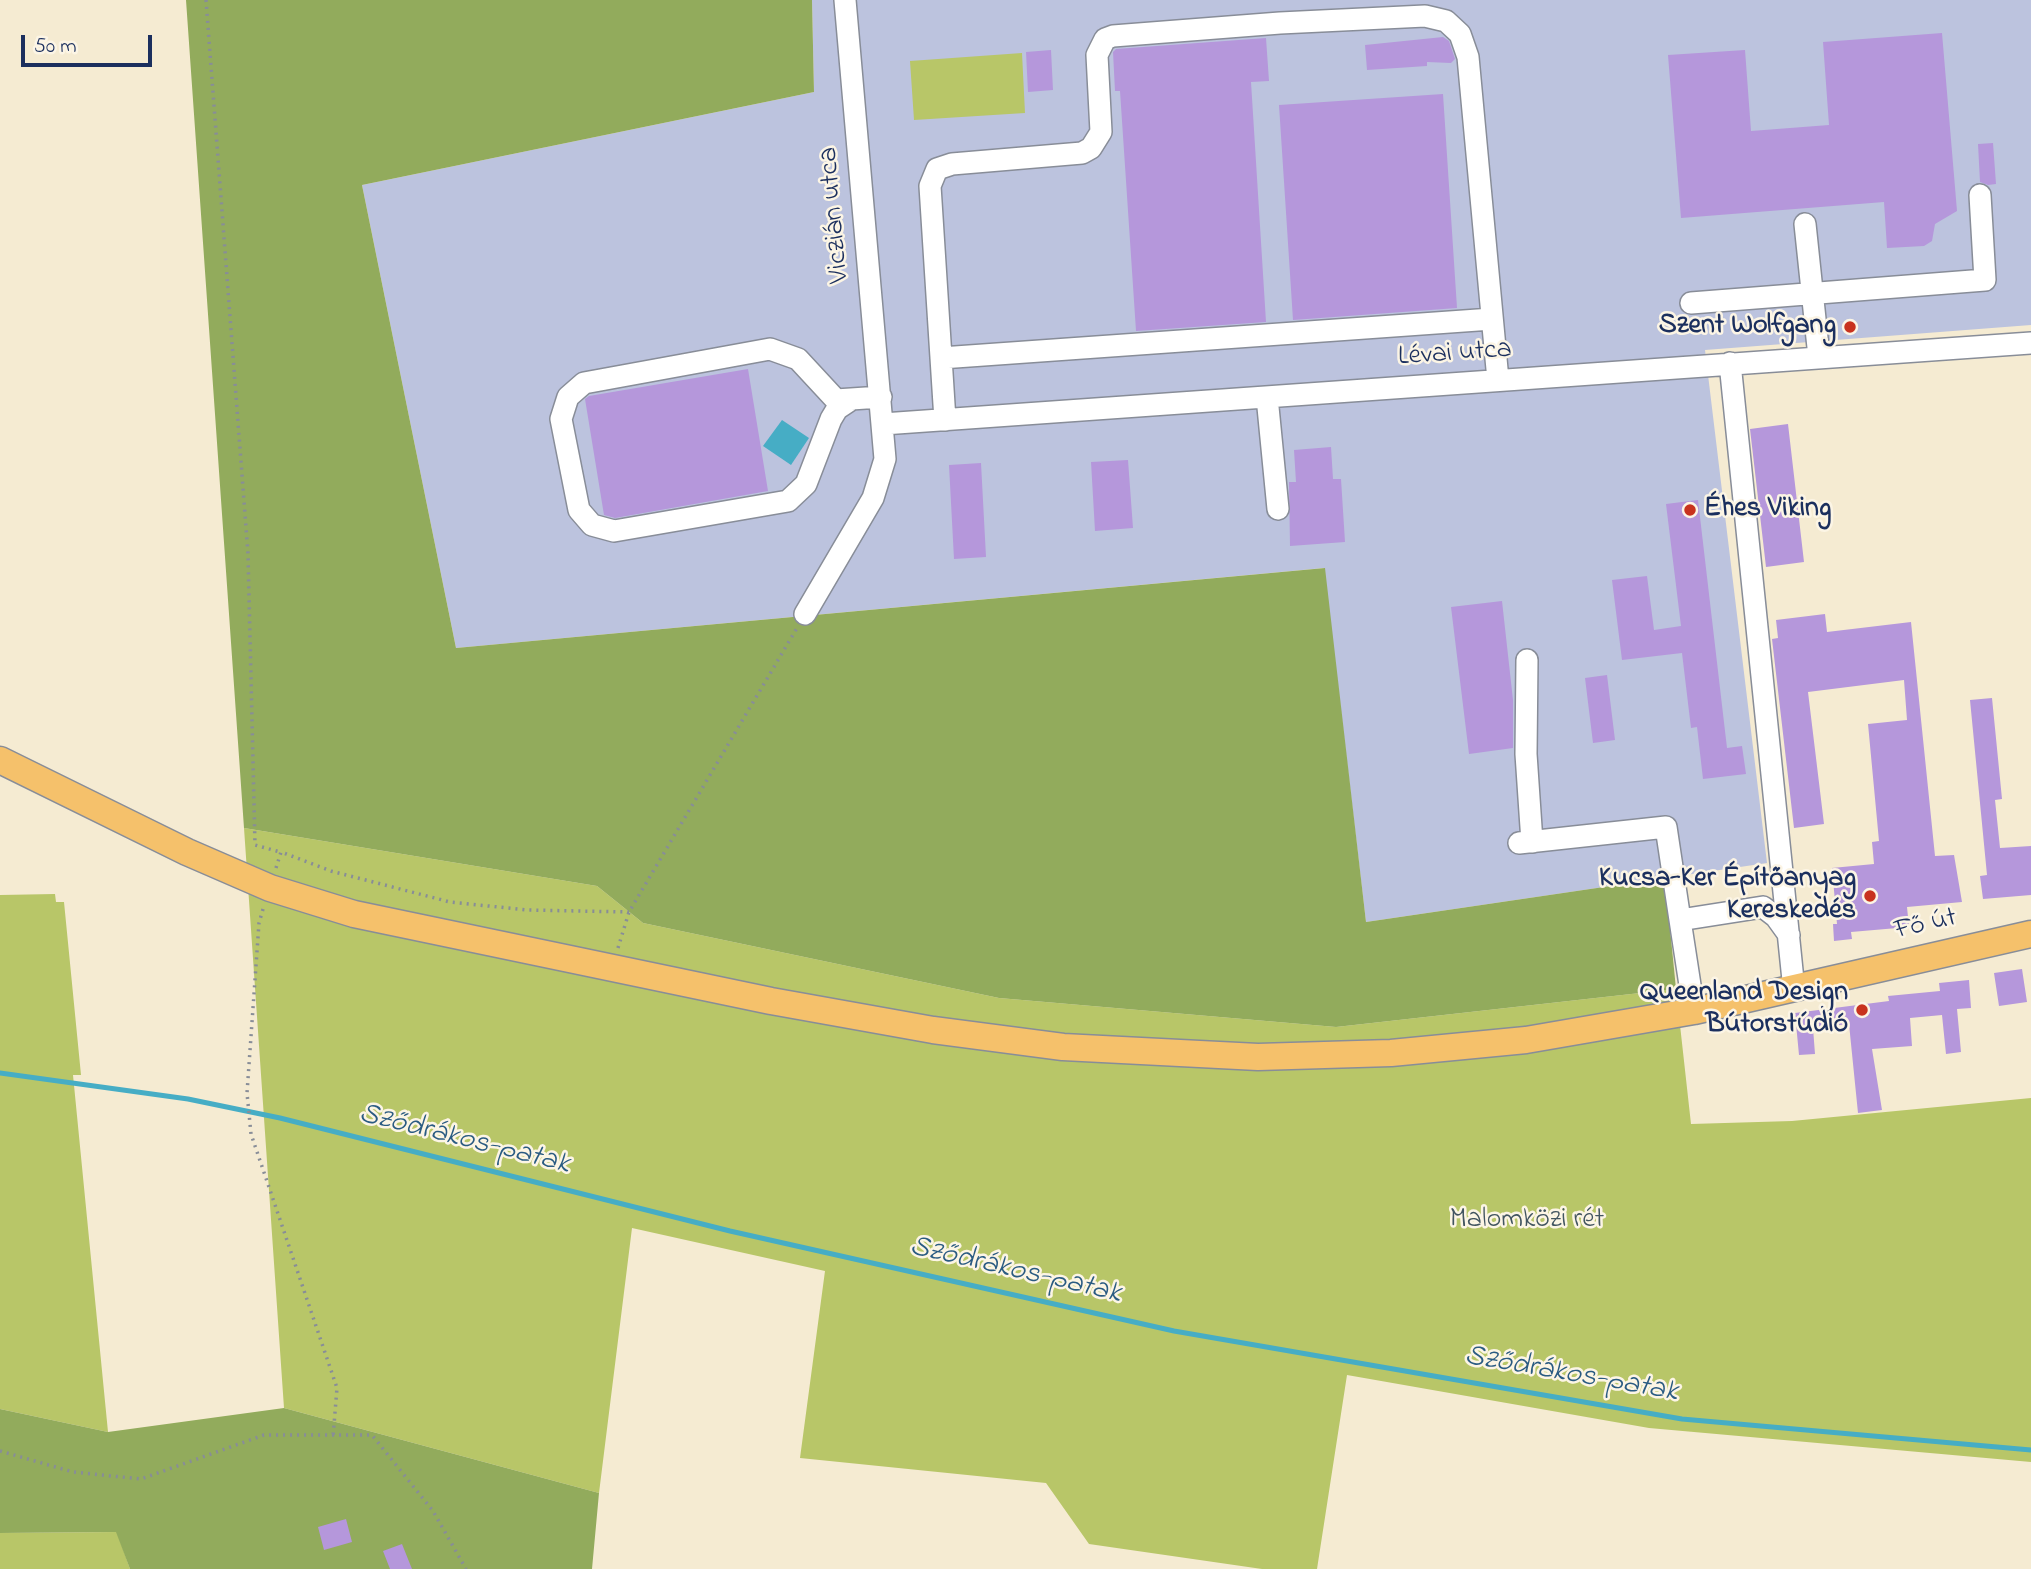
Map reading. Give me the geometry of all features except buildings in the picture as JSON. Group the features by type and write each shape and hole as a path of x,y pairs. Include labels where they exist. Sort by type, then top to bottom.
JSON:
{"main road":[{"name":"Fő út","path":"0,760 187,852 270,888 395,924 612,969 933,1030 1063,1048 1159,1055 1258,1057 1391,1053 1526,1040 1694,1011 2031,934"}],"street":[{"name":"Viczián utca","path":"805,614 873,498 885,459 845,0"},
{"path":"945,420 930,186 937,169 952,164 1082,153 1091,148 1101,132 1097,55 1105,39 1113,36 1280,23 1425,16 1446,21 1460,34 1468,57 1498,380"},
{"path":"1691,303 1986,280 1980,195"},
{"path":"1805,224 1819,357"},
{"path":"941,358 1492,319"},
{"name":"Lévai utca","path":"883,424 2031,343"},
{"path":"849,401 837,409 831,419 806,484 788,500 614,531 592,525 579,510 561,419 568,397 584,383 770,349 798,359 829,396 836,400 881,397"},
{"path":"1730,363 1794,990"},
{"path":"1267,397 1278,509"},
{"path":"1527,660 1526,843 1666,827 1694,1011"},
{"path":"1680,920 1763,907 1776,917 1789,935"}],"path":[{"path":"206,0 248,554 255,845 331,871 450,902 527,910 629,912"},
{"path":"612,969 629,912 805,614"},
{"path":"281,852 259,923 247,1093 251,1134 337,1388 333,1437"},
{"path":"0,1451 73,1472 141,1479 264,1435 372,1435 433,1511 466,1569"}],"shaded area":[{"path":"812,0 2031,0 2031,325 1705,350 1767,863 1366,922 1324,568 456,648 362,185 814,92"}],"green space":[{"path":"186,0 812,0 814,92 362,185 456,648 1325,568 1366,922 1665,878 1676,989 1336,1027 999,998 643,923 597,886 244,828"},
{"path":"1022,53 1025,113 914,120 910,61"},
{"name":"Malomközi rét","path":"244,828 597,886 643,923 999,998 1336,1027 1676,989 1691,1124 1792,1121 2031,1098 2031,1462 1649,1428 1347,1375 1317,1569 1262,1569 1089,1544 1046,1483 800,1458 825,1271 632,1228 599,1493 284,1408"},
{"path":"55,894 56,902 64,902 81,1075 73,1075 108,1432 0,1409 0,895"},
{"path":"284,1408 599,1493 592,1569 130,1569 116,1532 0,1533 0,1409 108,1432"},
{"path":"117,1532 130,1569 0,1569 0,1533"}],"water":[{"path":"782,420 809,438 791,465 763,446"}],"waterway":[{"name":"Sződrákos-patak","path":"0,1073 188,1099 280,1118 730,1231 1174,1331 1682,1419 2031,1450"}],"place":[{"name":"Szent Wolfgang","path":"1850,327"},
{"name":"Éhes Viking","path":"1690,510"},
{"name":"Kucsa-Ker Építőanyag Kereskedés","path":"1870,896"},
{"name":"Queenland Design Bútorstúdió","path":"1862,1010"}]}
